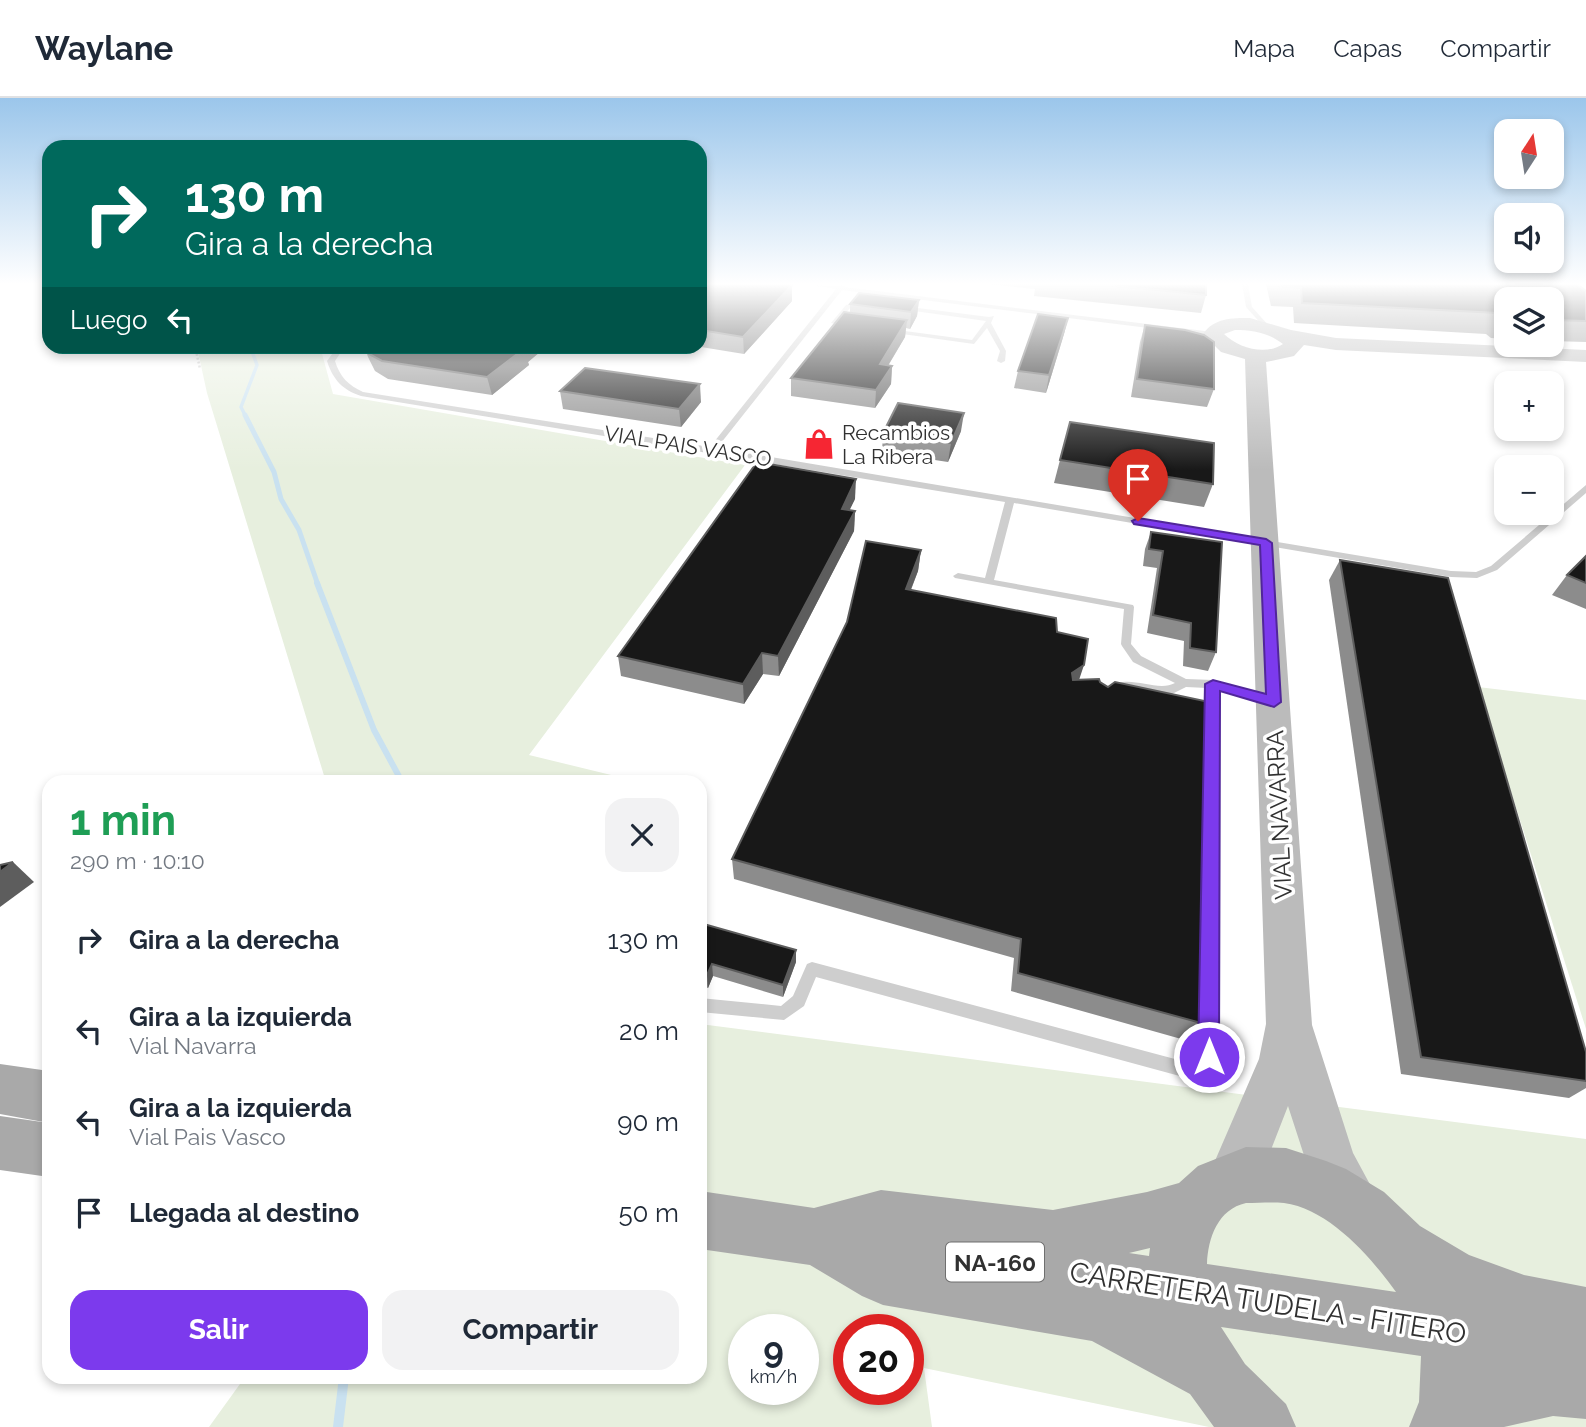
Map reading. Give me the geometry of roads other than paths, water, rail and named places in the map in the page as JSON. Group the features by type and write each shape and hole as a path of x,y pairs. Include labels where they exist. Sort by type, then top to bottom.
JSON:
{"main road":[{"path":"0,1090 42,1096"},
{"path":"0,1116 42,1123"},
{"path":"0,1143 42,1149"},
{"path":"811,1236 881,1218 1053,1238 1147,1221 1261,1173 1290,1176 1322,1186 1353,1203 1400,1245 1452,1278 1512,1301 1586,1317"},
{"path":"1214,1192 1179,1243 1178,1289 1189,1330 1211,1371 1251,1419 1263,1427"},
{"name":"CARRETERA TUDELA - FITERO","path":"707,1221 1586,1350"},
{"path":"811,1236 883,1275 1100,1312 1211,1371"},
{"path":"1400,1245 1428,1286 1447,1330 1453,1363 1452,1401 1444,1427"},
{"path":"1444,1427 1492,1397 1553,1384 1586,1387"}],"street":[{"name":"VIAL NAVARRA","path":"1214,1192 1283,1059 1289,1024 1266,543 1261,346"},
{"path":"1270,346 1282,354 1287,346"},
{"path":"1378,346 1586,356"},
{"name":"VIAL NAVARRA","path":"1289,1024 1331,1165 1353,1203"}],"lane":[{"path":"712,450 794,346"},
{"path":"1001,346 1003,351 1001,361"},
{"name":"VIAL PAIS VASCO","path":"336,354 331,360 335,377 345,387 362,394 1451,574 1477,575 1494,568 1586,488"},
{"path":"989,581 1010,500"},
{"path":"958,576 1129,607 1126,644 1138,659 1184,683 1213,684 1274,702"},
{"path":"1103,691 1133,686 1172,690 1184,683"},
{"path":"1212,739 1213,684"},
{"path":"707,1006 784,1013 799,1001 812,969 1187,1070 1209,1057 1209,1001"}],"waterway":[{"path":"245,415 241,407 257,365 253,354"},
{"path":"245,415 274,472 281,499 299,530 318,585"},
{"path":"317,583 374,730 398,775"},
{"path":"338,1427 343,1384"}],"place":[{"name":"Recambios La Ribera","path":"819,444"}]}
